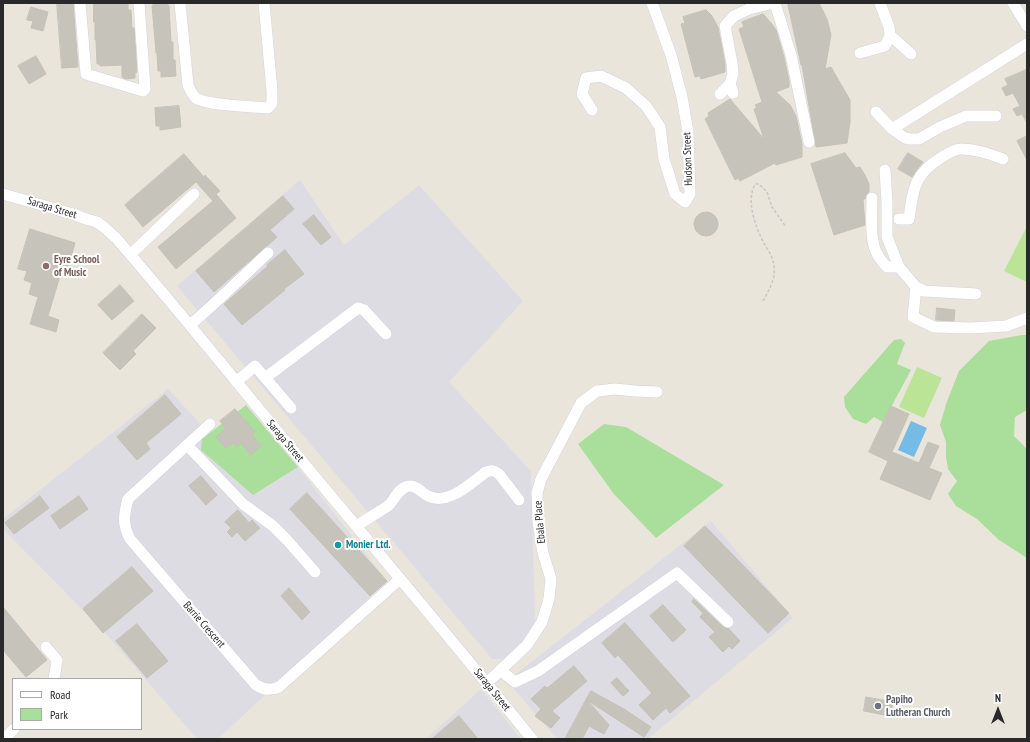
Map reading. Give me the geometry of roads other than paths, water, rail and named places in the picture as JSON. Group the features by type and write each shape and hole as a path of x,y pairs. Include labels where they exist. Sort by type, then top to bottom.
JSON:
{"street":[{"path":"80,3 86,74 143,92 145,90 139,3"},
{"path":"180,3 188,85 197,100 209,103 268,108 272,104 272,91 264,3"},
{"name":"Hudson Street","path":"592,110 582,94 586,78 601,76 626,88 646,106 660,127 664,158 675,194 685,202 690,194 688,132 682,97 671,55 652,3"},
{"path":"720,94 732,88 732,63 725,26 734,16 749,9 775,3 791,55 809,142"},
{"path":"880,3 890,35 911,54"},
{"path":"1014,3 1027,26"},
{"path":"860,53 885,46 890,35"},
{"path":"892,129 1027,44"},
{"path":"876,112 892,129 905,138 919,140 940,127 966,116 996,116"},
{"path":"899,219 909,219 915,184 926,169 946,154 956,150 978,150 1003,159"},
{"path":"885,170 887,237 899,267 916,287 924,291 976,294"},
{"name":"Saraga Street","path":"3,194 97,222 116,238 190,325 532,739"},
{"path":"131,254 194,194"},
{"path":"872,198 872,229 874,246 882,262 887,267 899,267"},
{"path":"190,325 216,303 268,253"},
{"path":"916,287 913,317 934,327 971,328 1006,326 1027,318"},
{"path":"265,378 358,308 364,310 386,334"},
{"path":"236,382 255,366 291,408"},
{"name":"Ebala Place","path":"487,683 527,645 542,622 549,599 551,579 543,553 538,522 537,493 541,479 581,403 597,392 615,389 657,392"},
{"name":"Barrie Crescent","path":"210,424 128,499 124,518 126,530 130,539 256,685 267,690 274,690 279,687 400,579"},
{"path":"187,445 243,504 273,526 315,572"},
{"path":"356,526 388,507 398,493 406,487 412,486 432,498 444,498 463,490 489,471 495,471 499,474 519,500"},
{"path":"500,670 515,682 538,671 677,573 728,622"},
{"path":"46,647 57,660 54,678"},
{"path":"4,739 13,730"}],"water":[{"path":"911,421 927,428 914,457 898,450"}],"place":[{"name":"Eyre School of Music","path":"46,266"},
{"name":"Monier Ltd.","path":"338,545"},
{"name":"Papiho Lutheran Church","path":"878,706"}]}
